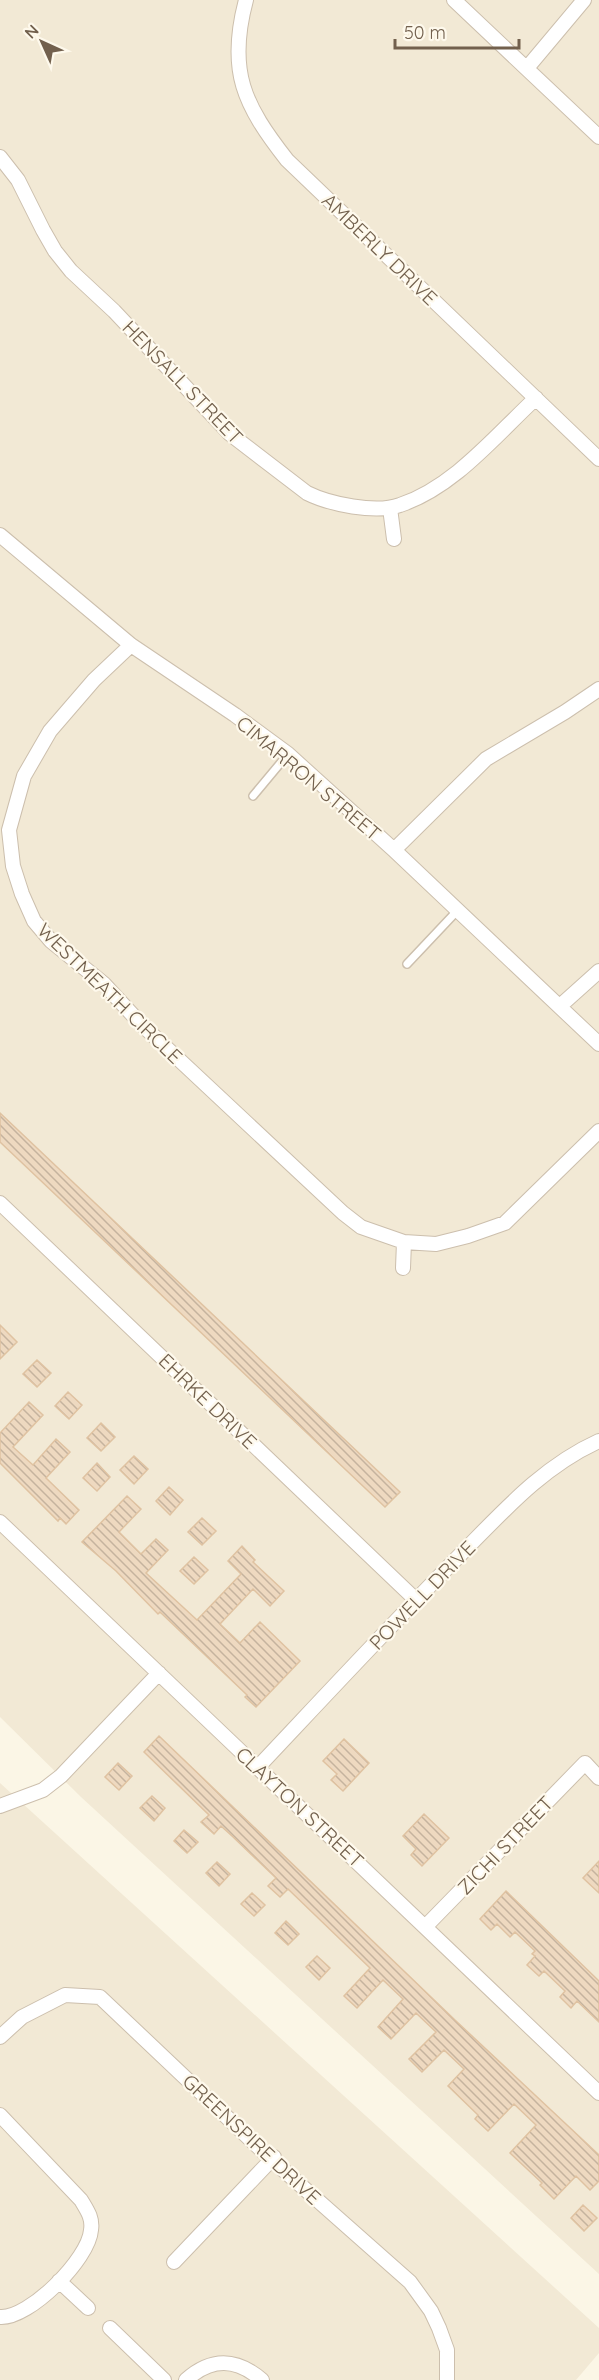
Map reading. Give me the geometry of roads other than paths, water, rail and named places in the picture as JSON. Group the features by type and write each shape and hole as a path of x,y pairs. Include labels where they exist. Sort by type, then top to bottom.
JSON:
{"street":[{"name":"AMBERLY DRIVE","path":"246,0 238,40 239,70 243,91 263,129 287,159 599,459"},
{"path":"454,0 599,137"},
{"path":"527,68 584,0"},
{"name":"HENSALL STREET","path":"0,157 18,180 55,251 71,271 114,311 230,434 306,493 339,506 390,508 418,497 457,472 536,398"},
{"path":"390,508 394,539"},
{"name":"CIMARRON STREET","path":"0,535 130,645 235,715 288,754 394,850 599,1044"},
{"name":"WESTMEATH CIRCLE","path":"130,645 94,680 50,731 24,776 4,829 22,894 34,921 51,941 104,984 141,1024 303,1173 343,1213 361,1227 404,1242 436,1244 505,1223 599,1131"},
{"path":"394,850 486,759 599,689"},
{"path":"560,1006 599,971"},
{"name":"EHRKE DRIVE","path":"0,1203 416,1600"},
{"path":"403,1268 404,1242"},
{"name":"POWELL DRIVE","path":"258,1767 416,1600 524,1491 548,1470 577,1451 599,1441"},
{"name":"CLAYTON STREET","path":"0,1522 599,2093"},
{"path":"0,1806 43,1790 61,1776 159,1673"},
{"name":"ZICHI STREET","path":"426,1926 585,1763 599,1778"},
{"name":"GREENSPIRE DRIVE","path":"0,2037 21,2017 65,1995 100,1997 410,2282 439,2328 447,2350 447,2380"},
{"path":"0,2115 81,2200 91,2215 92,2231 86,2249 59,2281 25,2310 7,2318 0,2317"},
{"path":"174,2262 273,2158"},
{"path":"59,2281 88,2308"},
{"path":"110,2328 164,2380"},
{"path":"186,2380 201,2368 226,2362 251,2370 262,2380"}],"lane":[{"path":"253,796 288,754"},
{"path":"407,964 457,911"}]}
